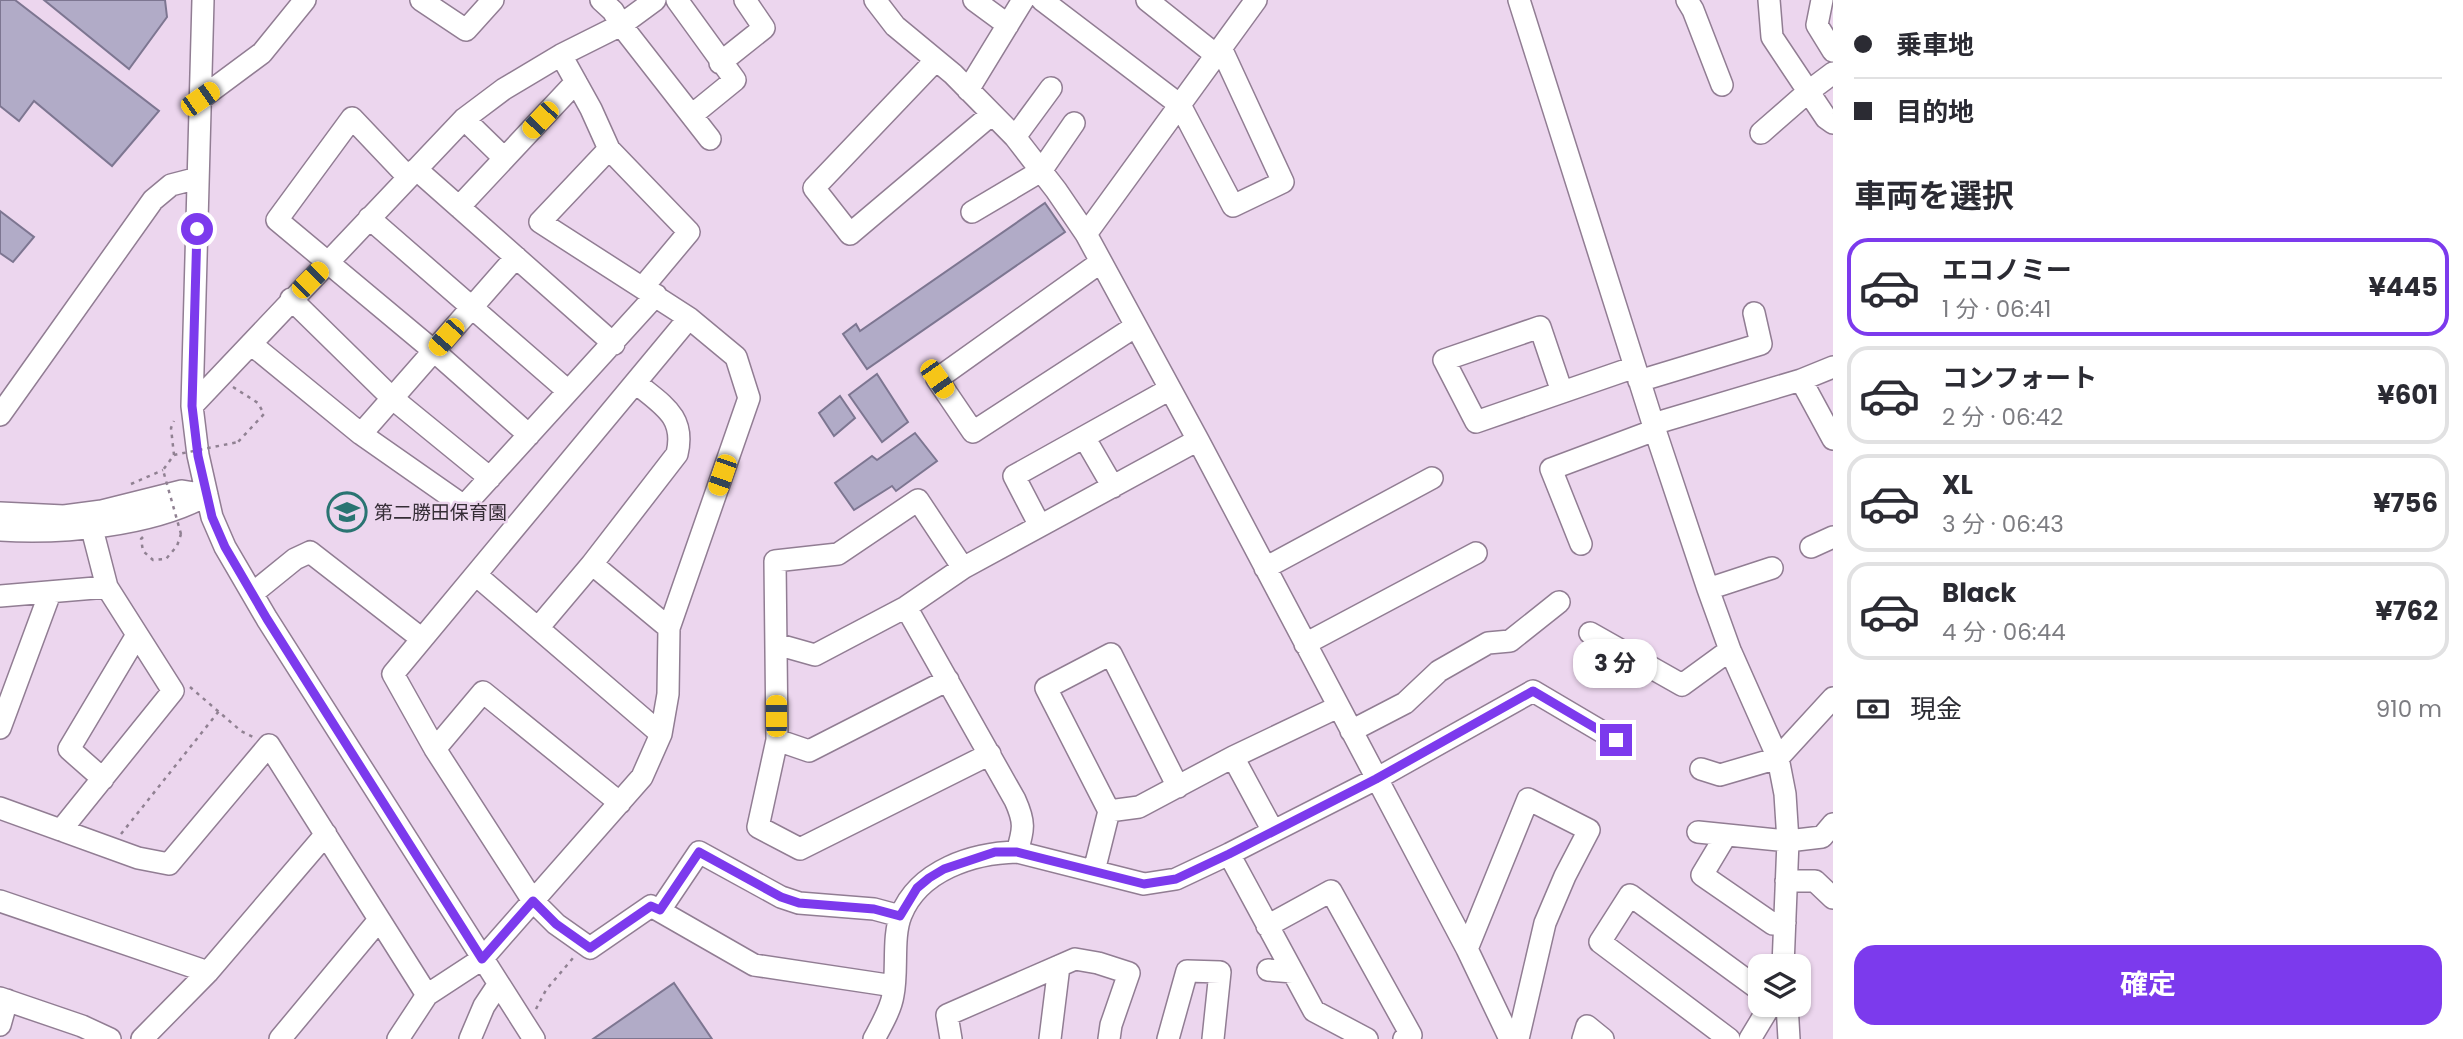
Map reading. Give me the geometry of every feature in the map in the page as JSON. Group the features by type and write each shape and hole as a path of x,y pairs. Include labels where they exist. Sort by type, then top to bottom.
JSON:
{"street":[{"path":"203,0 198,178 185,411 212,517 225,547 267,619 530,1033"},
{"path":"200,99 262,53 305,0"},
{"path":"421,0 466,30 492,0"},
{"path":"601,0 613,11 710,139"},
{"path":"185,411 464,120 504,89 561,55 621,25 655,0"},
{"path":"677,0 720,63 735,80 692,116"},
{"path":"720,63 764,28 745,0"},
{"path":"874,0 895,26 936,60 1015,137 1086,234 1467,949 1510,1039"},
{"path":"974,0 1008,25"},
{"path":"968,90 1023,0"},
{"path":"1042,0 1180,105 1233,206 1283,182 1219,52 1147,0"},
{"path":"1687,0 1722,85"},
{"path":"1769,0 1772,37 1826,118 1833,123"},
{"path":"1822,0 1816,25 1833,51"},
{"path":"1525,2 1637,374 1708,589 1730,650 1778,758 1786,794 1784,954"},
{"path":"1086,234 1219,52 1246,4"},
{"path":"251,344 361,434 464,506 614,344 689,232 609,149 561,55"},
{"path":"936,60 814,188 850,234 992,114"},
{"path":"1761,133 1833,73"},
{"path":"459,207 576,82"},
{"path":"1015,137 1051,88"},
{"path":"529,435 434,351 277,220 352,118 412,173 459,207 614,344"},
{"path":"464,120 504,158"},
{"path":"972,212 1041,171 1074,123"},
{"path":"398,1039 427,995 482,959 642,777 661,734 668,694 669,628 749,398 736,357 690,318 540,222 609,149"},
{"path":"0,415 153,200 171,186 198,178"},
{"path":"369,218 568,391"},
{"path":"361,434 516,257"},
{"path":"1101,262 937,379 973,432 1136,326"},
{"path":"291,299 392,398 490,478"},
{"path":"1562,392 1541,327 1444,360 1476,422 1562,392 1761,344 1754,313"},
{"path":"690,318 393,674 435,749 533,901 556,924 590,948 600,944 651,906 754,965 894,986"},
{"path":"1581,544 1551,469 1654,427 1801,380 1833,367"},
{"path":"1801,380 1833,439"},
{"path":"538,628 592,564 677,454 680,432 671,413 636,383"},
{"path":"1040,526 1014,476 1170,389"},
{"path":"1084,437 1113,487"},
{"path":"776,644 816,655 906,607 963,568 1198,440"},
{"path":"1265,568 1432,478"},
{"path":"0,513 64,516 102,512 182,491 206,495"},
{"path":"0,530 92,529 186,507 206,495"},
{"path":"963,568 918,500 838,554 775,561 777,740 758,827 800,849 990,754"},
{"path":"61,830 173,691 107,587 92,529"},
{"path":"1811,547 1833,537"},
{"path":"253,593 295,559 310,552 422,639"},
{"path":"1305,644 1476,553"},
{"path":"592,564 669,628"},
{"path":"1708,589 1772,568"},
{"path":"477,575 661,734"},
{"path":"0,596 107,587"},
{"path":"0,728 50,593"},
{"path":"1351,731 1405,703 1439,671 1488,643 1510,641 1559,602"},
{"path":"906,607 990,754 1023,818 1017,852"},
{"path":"1590,633 1682,685 1730,650"},
{"path":"103,779 69,750 137,635"},
{"path":"1094,871 1109,811 1046,688 1111,654 1178,787"},
{"path":"777,740 809,751 948,680"},
{"path":"879,1037 893,996 900,916 917,888 944,869 995,852 1017,852 1144,884 1190,874 1376,779 1533,691 1616,740"},
{"path":"435,749 483,692 620,803"},
{"path":"1701,769 1720,775 1778,758 1833,698"},
{"path":"1109,811 1139,807 1233,757 1338,707"},
{"path":"0,807 110,848 159,864 169,864 269,745 427,995"},
{"path":"1233,757 1273,831"},
{"path":"1467,949 1528,799 1589,830 1564,876 1545,923 1518,1039"},
{"path":"1698,832 1787,841 1822,837 1833,824"},
{"path":"142,1039 208,972 326,834"},
{"path":"1726,835 1702,875 1773,924 1785,923"},
{"path":"660,910 699,852 781,897 799,903 874,909 900,916"},
{"path":"1229,854 1314,1011 1367,1039"},
{"path":"1786,881 1815,881 1833,898"},
{"path":"1267,926 1331,891 1411,1035 1404,1039"},
{"path":"1729,1039 1600,942 1630,895 1748,981"},
{"path":"0,901 208,972"},
{"path":"280,1039 379,920"},
{"path":"951,1039 947,1015 1075,959 1098,962 1129,973 1111,1025 1109,1039"},
{"path":"1050,1039 1059,966"},
{"path":"1268,970 1293,972"},
{"path":"1168,1039 1188,971 1220,972 1213,1039"},
{"path":"470,1039 484,1006 498,985"},
{"path":"0,1025 4,999 82,1026 110,1039"},
{"path":"1750,1039 1763,1017"},
{"path":"1788,1017 1789,1039"},
{"path":"1583,1039 1587,1026 1603,1039"}],"path":[{"path":"124,487 163,470 174,455 238,442 264,414 258,403 218,378"},
{"path":"174,455 171,427 185,411"},
{"path":"148,533 141,539 143,551 153,559 166,559 177,546 181,534 163,470"},
{"path":"173,691 192,687 241,731 269,745"},
{"path":"110,848 219,711"},
{"path":"530,1033 546,990 584,944"}],"building":[{"path":"0,0 15,0 159,111 112,166 34,101 19,121 0,106"},
{"path":"44,0 165,0 167,17 129,69"},
{"path":"1045,203 1065,232 867,369 843,334 856,324 860,331"},
{"path":"0,211 34,237 13,262 0,253"},
{"path":"877,374 908,422 882,442 849,395"},
{"path":"840,396 855,418 834,436 819,413"},
{"path":"915,433 937,461 896,491 892,486 854,510 835,483 872,456 877,460"},
{"path":"674,983 712,1039 593,1039"}],"place":[{"name":"第二勝田保育園","path":"347,512"}],"route":[{"path":"197,229 192,406 198,456 212,517 225,547 267,619 482,959 533,901 556,924 590,948 600,944 651,906 660,910 699,852 781,897 799,903 874,909 900,916 917,888 929,878 944,869 995,852 1017,852 1144,884 1176,879 1376,779 1533,691 1616,740"}]}
